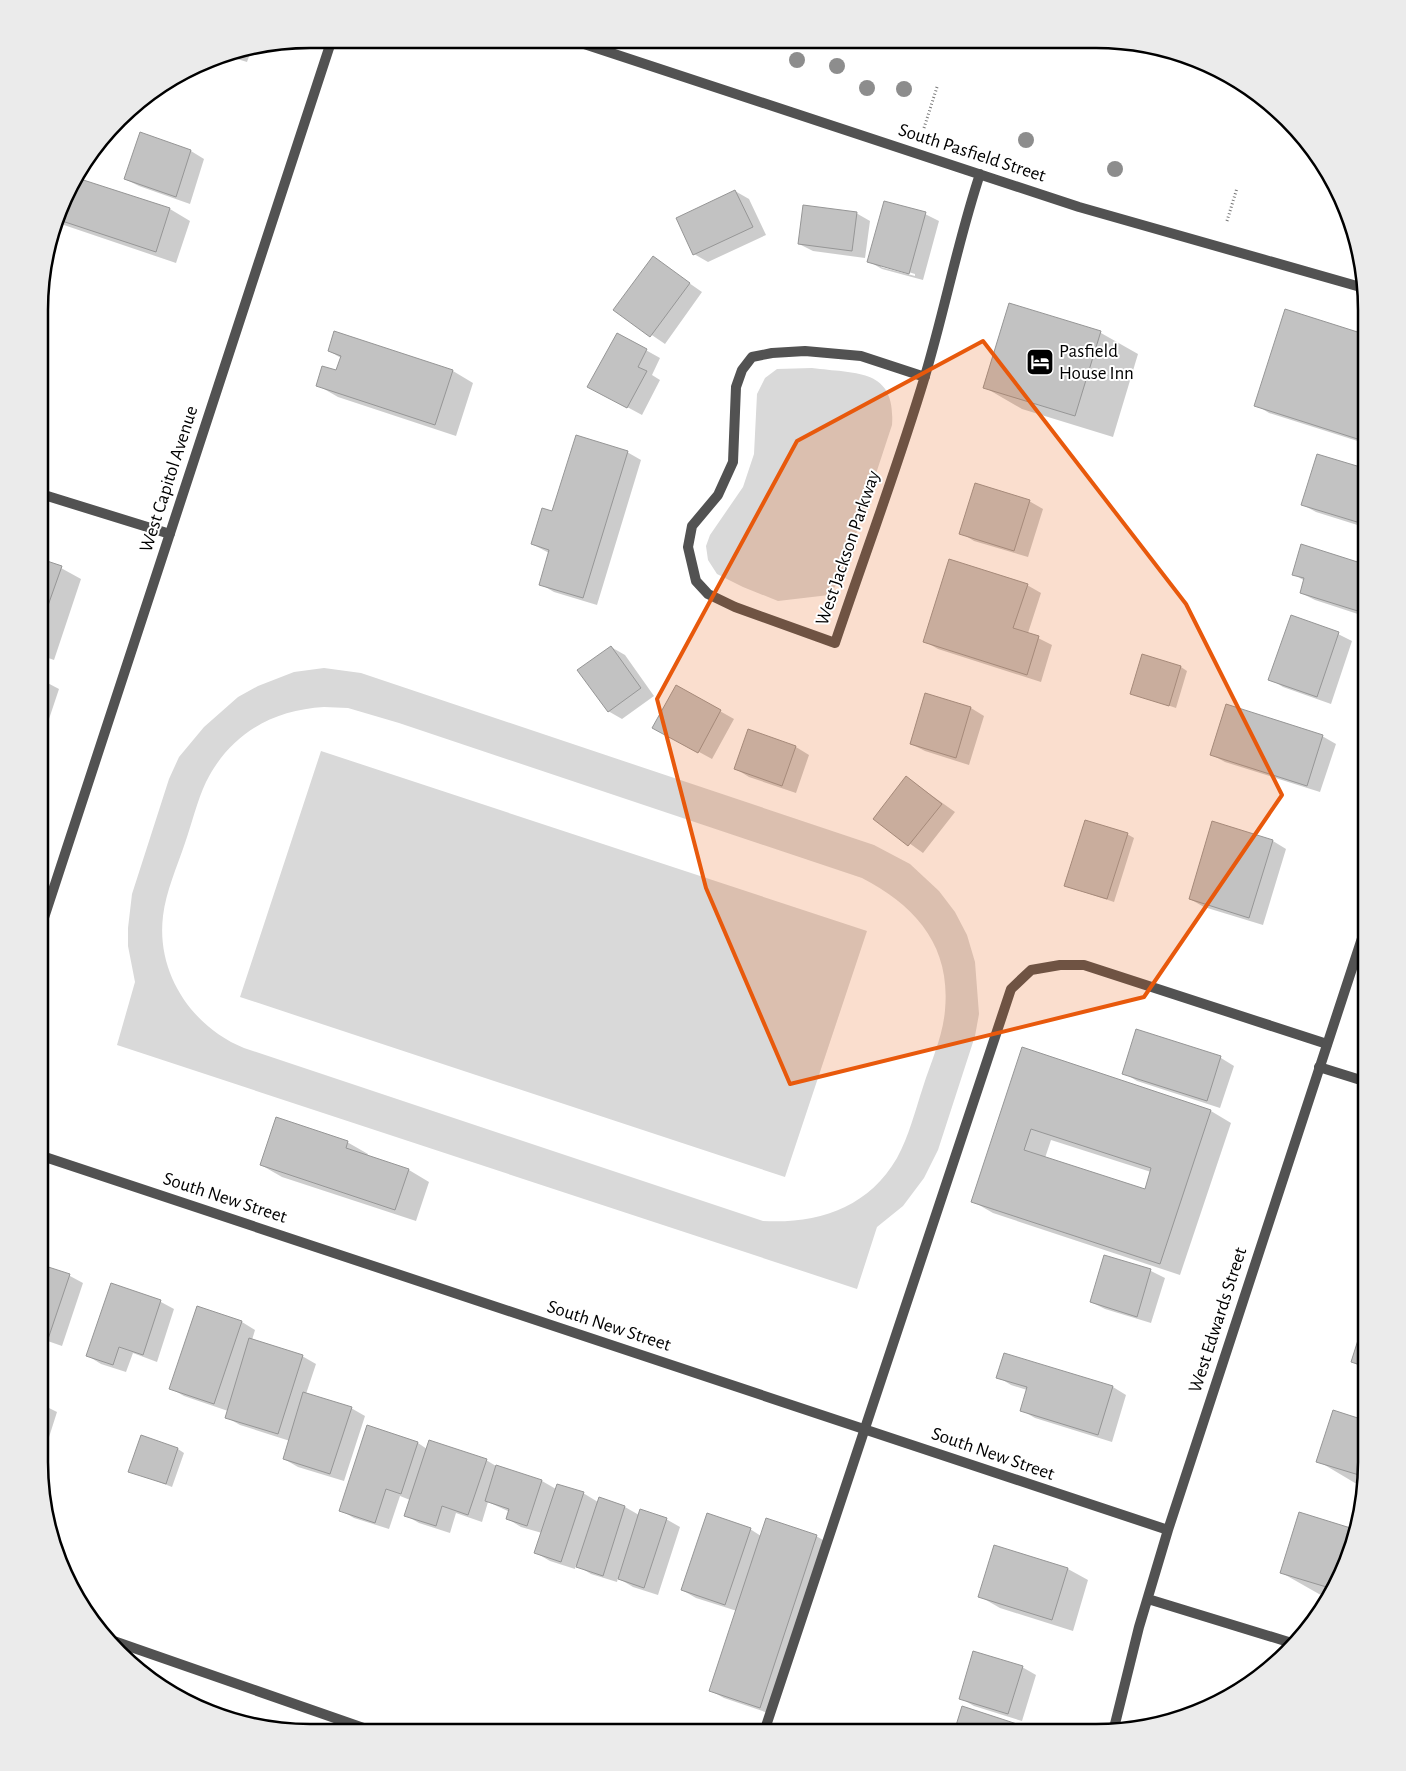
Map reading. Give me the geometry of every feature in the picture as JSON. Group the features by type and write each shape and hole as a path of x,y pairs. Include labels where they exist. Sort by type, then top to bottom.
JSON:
{"street":[{"name":"West Capitol Avenue","path":"48,906 329,48"},
{"name":"South Pasfield Street","path":"596,48 1080,207 1357,286"},
{"name":"West Jackson Parkway","path":"925,377 861,356 805,350 752,357 742,370 736,387 732,462 718,494 692,526 689,540 688,547 696,581 708,594 735,607 835,643 925,377 967,212 980,174"},
{"path":"48,496 170,534"},
{"name":"West Edwards Street","path":"1115,1723 1168,1530 1358,950"},
{"path":"767,1724 1011,990 1031,970 1060,965 1084,965 1327,1044"},
{"path":"1319,1067 1358,1079"},
{"name":"South New Street","path":"48,1158 1168,1530"},
{"path":"1148,1599 1287,1641"},
{"path":"121,1644 352,1724"}],"path":[{"path":"924,128 937,87"},
{"path":"1227,220 1237,188"}],"highlighted area":[{"path":"983,341 1186,604 1282,795 1144,997 790,1084 706,888 657,699 797,441"}],"shaded area":[{"path":"812,368 858,374 870,377 880,383 888,393 892,406 892,425 842,577 829,595 778,601 717,574 708,560 706,546 710,535 743,487 754,454 757,394 765,378 777,369"},
{"path":"324,668 361,673 874,845 910,864 939,891 955,912 967,935 975,962 979,1014 975,1036 938,1150 924,1178 903,1206 877,1227 857,1289 117,1045 135,982 128,946 132,894 169,779 179,757 204,727 238,697 258,686 294,672","holes":["324,707 348,708 399,723 862,878 899,901 914,915 936,947 942,966 945,987 945,1010 939,1039 908,1132 897,1158 885,1175 872,1189 856,1201 822,1216 783,1221 763,1221 244,1048 225,1039 208,1027 181,996 165,958 162,937 163,916 172,879 206,782 227,750 240,738 270,719 305,709"]},
{"path":"321,751 867,931 785,1177 240,997"}],"building":[{"path":"140,132 191,150 176,197 124,179"},
{"path":"83,180 170,208 156,252 62,221"},
{"path":"735,190 753,227 693,255 676,218"},
{"path":"884,201 926,212 909,274 867,262"},
{"path":"803,205 857,212 852,251 798,244"},
{"path":"653,256 690,283 650,337 613,310"},
{"path":"1009,303 1101,331 1075,416 983,388"},
{"path":"1285,309 1358,332 1358,439 1254,406"},
{"path":"334,331 453,370 435,425 316,386 322,366 336,370 341,356 328,351"},
{"path":"617,333 647,349 638,367 647,371 627,408 587,387"},
{"path":"576,435 628,451 583,598 539,585 549,550 531,544 542,508 552,511"},
{"path":"1317,454 1358,466 1358,522 1301,505"},
{"path":"975,483 1030,500 1014,551 959,534"},
{"path":"1301,544 1358,562 1358,611 1300,593 1304,578 1292,575"},
{"path":"949,559 1028,584 1013,628 1039,636 1027,675 923,642"},
{"path":"48,561 62,566 48,605"},
{"path":"1291,615 1339,632 1317,697 1268,680"},
{"path":"611,646 641,688 608,712 577,670"},
{"path":"1142,654 1181,666 1169,706 1130,694"},
{"path":"676,685 721,710 698,753 652,728"},
{"path":"925,693 971,707 956,758 910,744"},
{"path":"1226,704 1323,735 1307,786 1210,755"},
{"path":"748,729 796,746 782,786 734,769"},
{"path":"906,776 942,804 908,846 873,819"},
{"path":"1085,820 1128,833 1107,899 1064,886"},
{"path":"1212,821 1273,840 1249,918 1189,899"},
{"path":"1136,1029 1221,1056 1207,1101 1122,1074"},
{"path":"1022,1047 1211,1110 1160,1264 971,1202","holes":["1031,1129 1151,1168 1145,1189 1024,1150"]},
{"path":"276,1117 348,1141 346,1148 409,1169 395,1210 260,1165"},
{"path":"1104,1255 1151,1269 1137,1317 1090,1302"},
{"path":"48,1267 70,1274 48,1339"},
{"path":"111,1283 161,1300 143,1355 119,1347 113,1365 86,1356"},
{"path":"197,1306 242,1321 214,1404 169,1389"},
{"path":"249,1338 303,1355 278,1434 225,1418"},
{"path":"1358,1340 1358,1364 1351,1362"},
{"path":"1004,1353 1113,1386 1098,1435 1020,1411 1027,1387 996,1378"},
{"path":"303,1392 352,1407 330,1474 283,1459"},
{"path":"1333,1410 1358,1418 1358,1475 1316,1462"},
{"path":"367,1425 418,1442 401,1494 386,1489 375,1523 339,1511"},
{"path":"141,1435 178,1448 166,1484 128,1472"},
{"path":"429,1440 487,1459 468,1515 442,1506 436,1526 404,1516"},
{"path":"496,1465 542,1480 527,1526 506,1519 509,1509 485,1501"},
{"path":"557,1484 584,1492 561,1562 534,1553"},
{"path":"599,1497 625,1506 603,1576 576,1567"},
{"path":"640,1509 667,1518 644,1588 618,1579"},
{"path":"1299,1512 1350,1528 1339,1562 1326,1587 1280,1573"},
{"path":"707,1513 751,1528 725,1605 681,1590"},
{"path":"766,1518 817,1535 760,1708 709,1691"},
{"path":"994,1545 1068,1568 1052,1620 978,1597"},
{"path":"973,1651 1023,1666 1008,1714 959,1699"},
{"path":"962,1706 1017,1724 956,1724"}],"place":[{"name":"Pasfield House Inn","path":"1040,362"}]}
